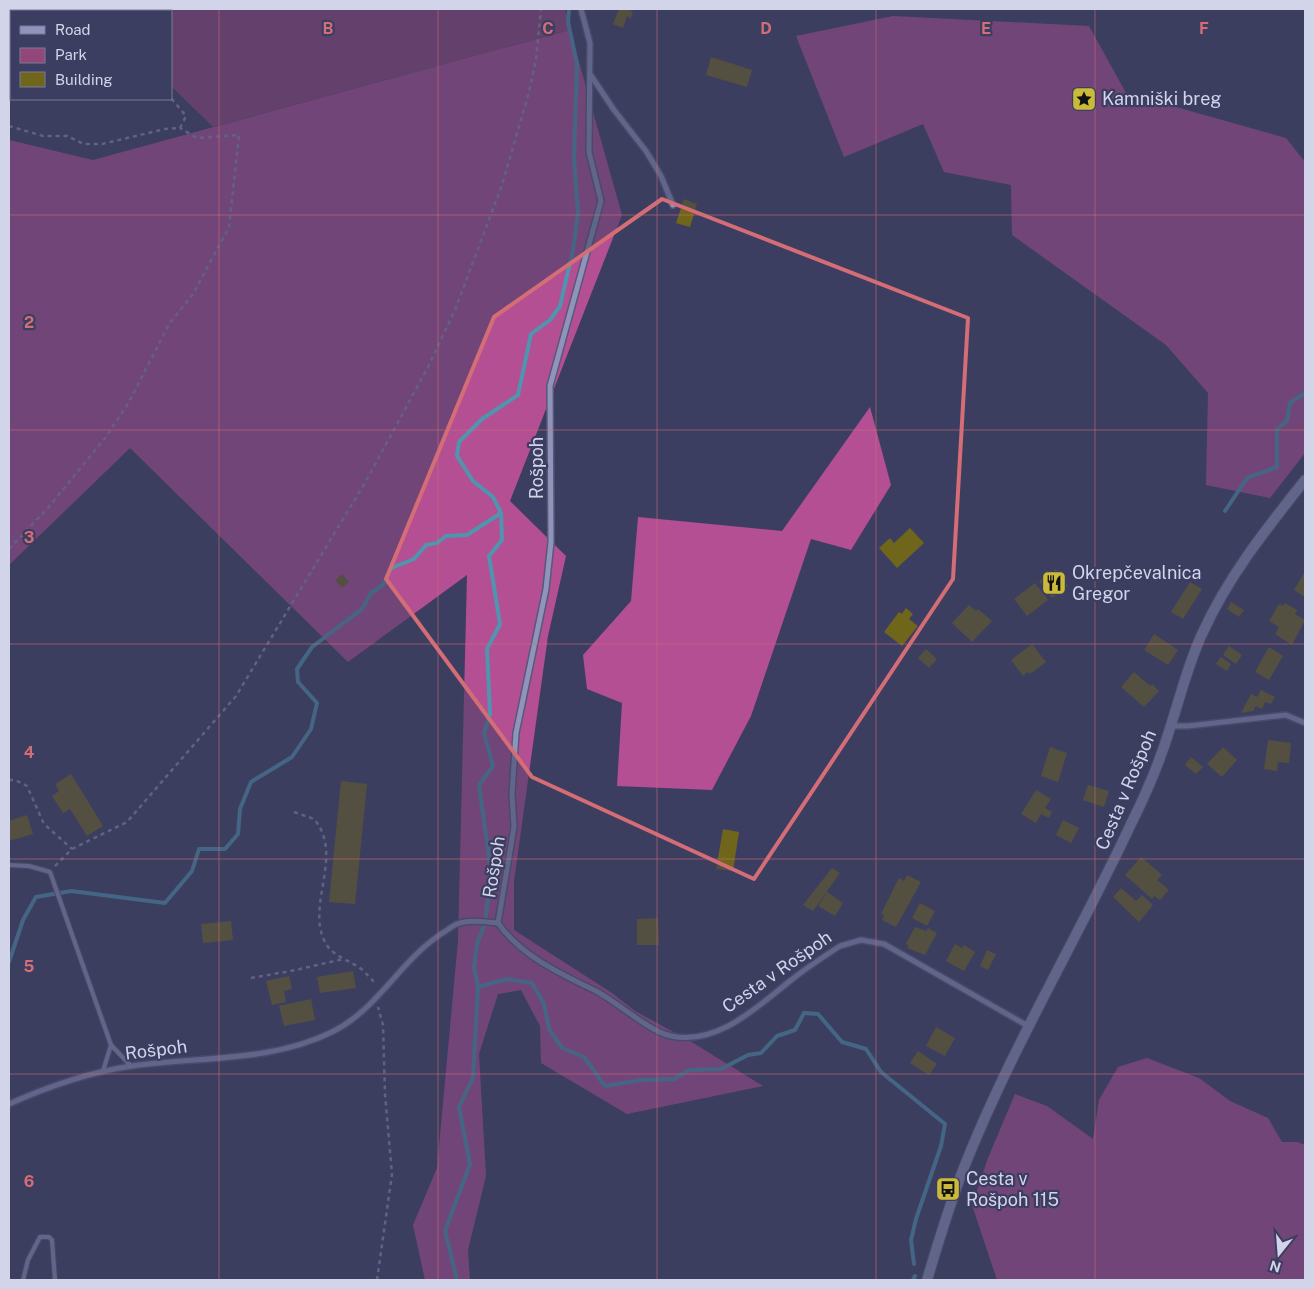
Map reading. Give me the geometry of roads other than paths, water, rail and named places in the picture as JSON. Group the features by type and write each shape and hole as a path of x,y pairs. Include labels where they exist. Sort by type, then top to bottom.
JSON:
{"street":[{"name":"Rošpoh","path":"9,1104 34,1093 103,1071 131,1066 259,1055 290,1048 334,1031 350,1022 375,1000 436,938 456,924 476,921 498,923 514,827 512,794 516,733 546,589 551,542 550,386 602,201 589,152 590,43 581,9"},
{"path":"590,74 614,110 646,151 661,176 672,205"},
{"name":"Cesta v Rošpoh","path":"927,1280 946,1218 964,1169 1028,1026 1114,860 1150,783 1202,633 1224,590 1252,547 1305,480"},
{"name":"Cesta v Rošpoh","path":"1171,726 1188,726 1286,715 1305,722"},
{"name":"Cesta v Rošpoh","path":"498,923 507,935 535,958 608,997 632,1014 670,1036 698,1037 730,1025 840,946 861,940 884,944 1028,1026"}],"lane":[{"path":"9,865 29,866 50,872 111,1045 131,1066"},
{"path":"103,1071 111,1045"},
{"path":"23,1280 28,1260 40,1237 49,1237 52,1240 55,1280"}],"waterway":[{"path":"457,1280 445,1231 470,1164 459,1107 473,1078 478,987 474,967 477,944 485,923 491,872 479,785 493,766 484,733 490,714 487,649 500,624 489,556 502,540 501,513 493,497 473,481 457,456 459,442 482,419 518,395 531,334 550,320 560,306 573,250 578,213 574,158 577,64 568,22 569,9"},
{"path":"1225,511 1247,478 1277,467 1277,429 1287,421 1290,403 1305,393"},
{"path":"9,962 23,920 36,897 71,891 165,903 192,871 199,849 225,849 238,834 240,809 251,782 292,757 311,729 317,703 298,682 297,669 312,647 362,609 371,593 383,585 391,568 414,559 426,545 437,543 446,536 467,535 501,513"},
{"path":"478,987 507,979 532,983 544,1004 549,1029 562,1048 584,1057 605,1086 641,1080 674,1079 689,1070 721,1069 748,1055 761,1053 777,1036 795,1030 804,1013 818,1014 842,1042 866,1049 881,1072 945,1124 941,1146 916,1219 911,1240 914,1264"},
{"path":"913,1280 915,1276"}],"place":[{"name":"Kamniški breg","path":"1084,99"},
{"name":"Okrepčevalnica Gregor","path":"1054,583"},
{"name":"Cesta v Rošpoh 115","path":"948,1189"}]}
